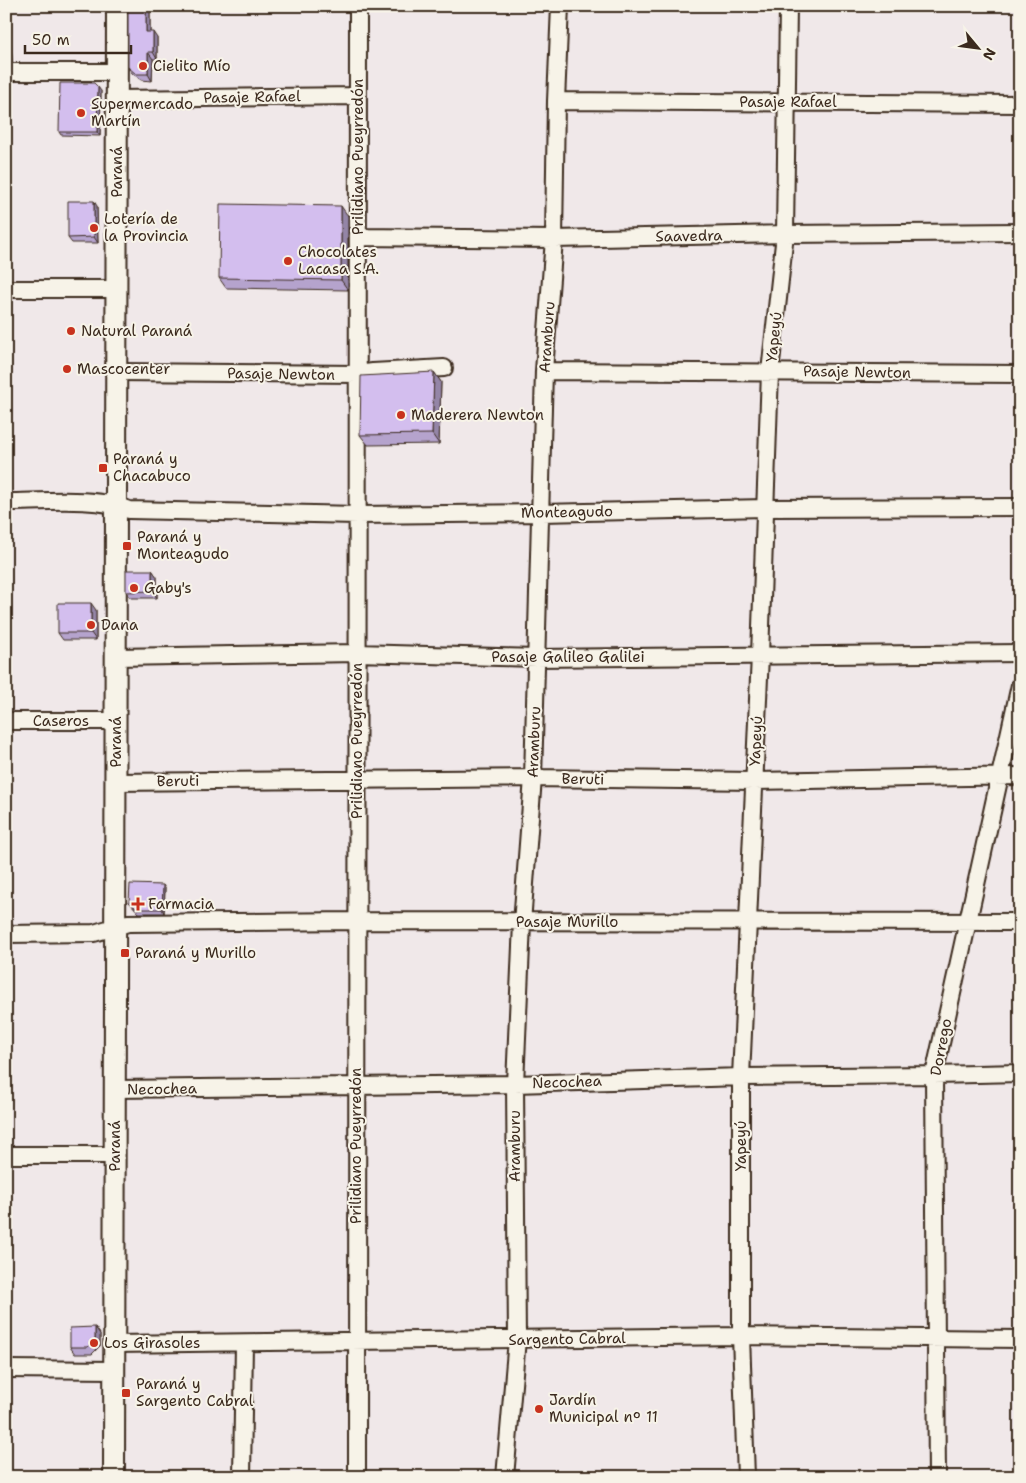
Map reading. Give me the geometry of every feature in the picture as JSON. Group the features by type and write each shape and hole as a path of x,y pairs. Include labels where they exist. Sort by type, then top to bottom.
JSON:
{"street":[{"name":"Paraná","path":"114,1477 117,6"},
{"name":"Prilidiano Pueyrredón","path":"356,1477 358,6"},
{"name":"Aramburu","path":"505,1477 517,1339 515,1084 522,922 533,778 544,371 554,239 556,101 560,6"},
{"name":"Yapeyú","path":"746,1477 741,1336 741,1077 760,655 770,372 785,234 788,6"},
{"path":"7,72 117,72"},
{"name":"Pasaje Rafael","path":"117,99 358,96"},
{"name":"Pasaje Rafael","path":"556,101 1020,104"},
{"name":"Saavedra","path":"358,237 554,239 785,234 1020,232"},
{"path":"6,289 117,289"},
{"name":"Pasaje Newton","path":"116,372 358,374 444,368"},
{"name":"Pasaje Newton","path":"544,371 1020,374"},
{"name":"Monteagudo","path":"6,502 95,502 116,504 129,510 357,515 765,508 1020,508"},
{"name":"Pasaje Galileo Galilei","path":"116,658 357,653 536,658 1020,653"},
{"name":"Dorrego","path":"937,1477 934,1075 1020,685"},
{"name":"Caseros","path":"6,721 116,720"},
{"name":"Beruti","path":"116,782 533,778 754,781 1020,776"},
{"name":"Pasaje Murillo","path":"6,934 94,933 128,923 357,921 1020,922"},
{"name":"Necochea","path":"115,1089 515,1084 741,1077 1020,1073"},
{"path":"6,1155 115,1155"},
{"name":"Sargento Cabral","path":"114,1344 741,1336 1020,1339"},
{"path":"242,1477 244,1343"},
{"path":"6,1369 114,1370"}],"lane":[{"path":"6,45 7,72"}],"building":[{"path":"128,6 146,6 146,32 153,32 153,52 148,52 148,74 136,74 128,67"},
{"name":"Supermercado Martín","path":"60,83 94,83 98,87 97,132 59,132"},
{"path":"68,201 94,201 94,237 68,238"},
{"name":"Chocolates Lacasa S.A.","path":"220,204 341,206 341,280 219,278"},
{"name":"Maderera Newton","path":"434,372 432,434 360,435 361,376"},
{"path":"126,570 152,570 152,591 126,592"},
{"path":"58,603 91,603 91,633 58,633"},
{"path":"130,884 163,885 162,909 137,909 129,902"},
{"path":"95,1327 95,1339 87,1347 70,1347 70,1328"}],"place":[{"name":"Cielito Mío","path":"143,66"},
{"name":"Supermercado Martín","path":"81,113"},
{"name":"Lotería de la Provincia","path":"94,228"},
{"name":"Chocolates Lacasa S.A.","path":"288,261"},
{"name":"Natural Paraná","path":"71,331"},
{"name":"Mascocenter","path":"67,369"},
{"name":"Maderera Newton","path":"401,415"},
{"name":"Paraná y Chacabuco","path":"103,468"},
{"name":"Paraná y Monteagudo","path":"127,546"},
{"name":"Gaby's","path":"134,588"},
{"name":"Dana","path":"91,625"},
{"name":"Farmacia","path":"138,904"},
{"name":"Paraná y Murillo","path":"125,953"},
{"name":"Los Girasoles","path":"94,1343"},
{"name":"Paraná y Sargento Cabral","path":"126,1393"},
{"name":"Jardín Municipal nº 11","path":"539,1409"}]}
